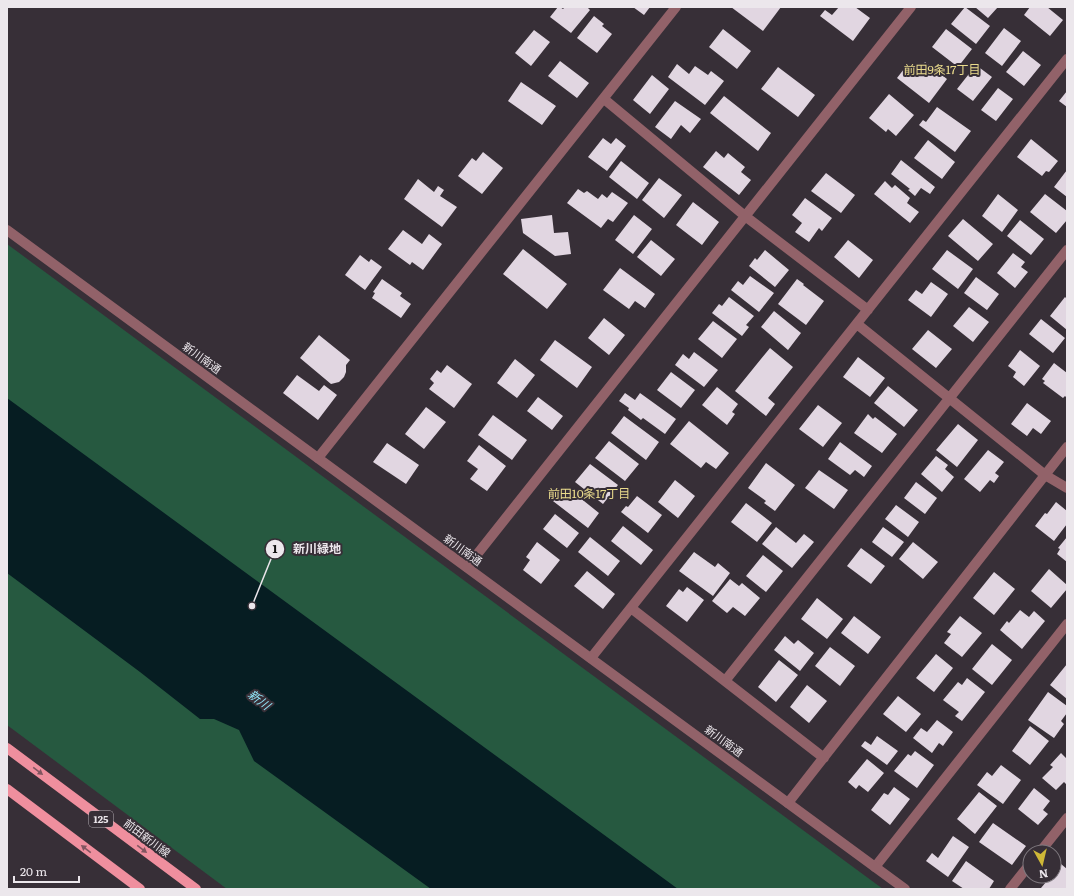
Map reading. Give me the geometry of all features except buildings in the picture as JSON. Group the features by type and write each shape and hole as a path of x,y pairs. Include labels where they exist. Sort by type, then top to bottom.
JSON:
{"main road":[{"name":"前田新川線","path":"7,748 196,889"},
{"path":"7,789 140,889"}],"street":[{"path":"318,458 676,7"},
{"path":"467,567 911,7"},
{"path":"591,658 1067,59"},
{"path":"604,99 745,216 868,310"},
{"name":"新川南通","path":"7,230 905,889"},
{"path":"725,681 1067,250"},
{"path":"857,324 1045,474 1067,488"},
{"path":"788,803 1067,447"},
{"path":"631,608 824,758"},
{"path":"876,867 1067,624"},
{"path":"1046,844 1067,818"},
{"path":"1010,889 1022,874"}],"green space":[{"path":"7,244 883,889 227,889 7,725"}],"water":[{"name":"新川","path":"7,398 678,889 431,889 254,761 239,730 214,719 200,719 140,672 7,573"}],"place":[{"name":"新川緑地","path":"252,606"}],"district":[{"name":"前田9条17丁目","path":"942,70"},
{"name":"前田10条17丁目","path":"589,494"}]}
